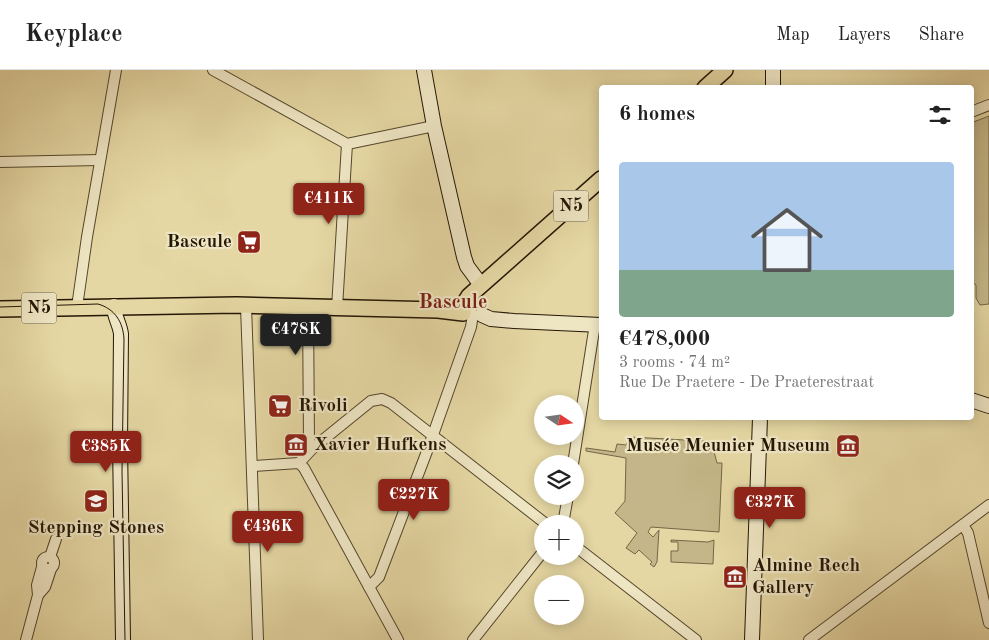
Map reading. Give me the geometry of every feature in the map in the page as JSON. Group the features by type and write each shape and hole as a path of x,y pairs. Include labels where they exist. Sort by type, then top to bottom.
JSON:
{"main road":[{"path":"424,70 434,126 467,266 481,285"},
{"path":"708,85 725,70"},
{"path":"773,70 773,85"},
{"name":"N5","path":"473,314 464,304 469,296 599,181"},
{"path":"114,306 114,317 121,334 120,444 123,640"},
{"name":"N5","path":"0,309 114,306 246,306 433,310 473,314"},
{"path":"473,314 492,312 514,315 523,320 598,325"},
{"path":"974,401 989,406"},
{"path":"752,640 760,420"}],"street":[{"path":"77,307 86,238 116,70"},
{"path":"213,70 347,144 434,126"},
{"path":"974,111 989,105"},
{"path":"336,308 347,144"},
{"path":"0,162 100,160"},
{"path":"246,306 258,640"},
{"path":"308,307 309,443 313,448"},
{"path":"369,587 379,577 472,327 473,314"},
{"path":"575,455 598,325"},
{"path":"253,466 299,463 313,448 371,401 376,399 387,400 534,515"},
{"path":"299,463 304,468 398,640"},
{"path":"809,640 989,505"},
{"path":"963,525 968,533 989,623"},
{"path":"26,640 38,595 37,585 46,568 43,559 50,557 56,539"},
{"path":"584,553 696,640"},
{"path":"473,640 534,563"}],"shaded area":[{"path":"989,116 989,304 980,305 976,298 976,285 974,283 974,122"},
{"path":"630,437 722,442 722,448 713,448 717,463 722,463 719,532 651,527 648,532 653,537 659,530 657,562 654,567 650,564 652,562 639,550 635,554 626,548 637,533 615,513 625,501 626,458 586,451 586,448 615,452 617,444 626,445"},
{"path":"671,540 708,542 714,540 713,564 671,562 671,551 678,551 678,542 671,542"}],"tram line":[{"path":"0,307 98,304 109,309 117,317 122,327 124,339 122,471 125,640"}],"place":[{"name":"Bascule","path":"249,242"},
{"name":"Rivoli","path":"280,406"},
{"name":"Xavier Hufkens","path":"296,445"},
{"name":"Musée Meunier Museum","path":"848,446"},
{"name":"Stepping Stones","path":"96,501"},
{"name":"Almine Rech Gallery","path":"735,577"}],"district":[{"name":"Bascule","path":"453,303"}]}
